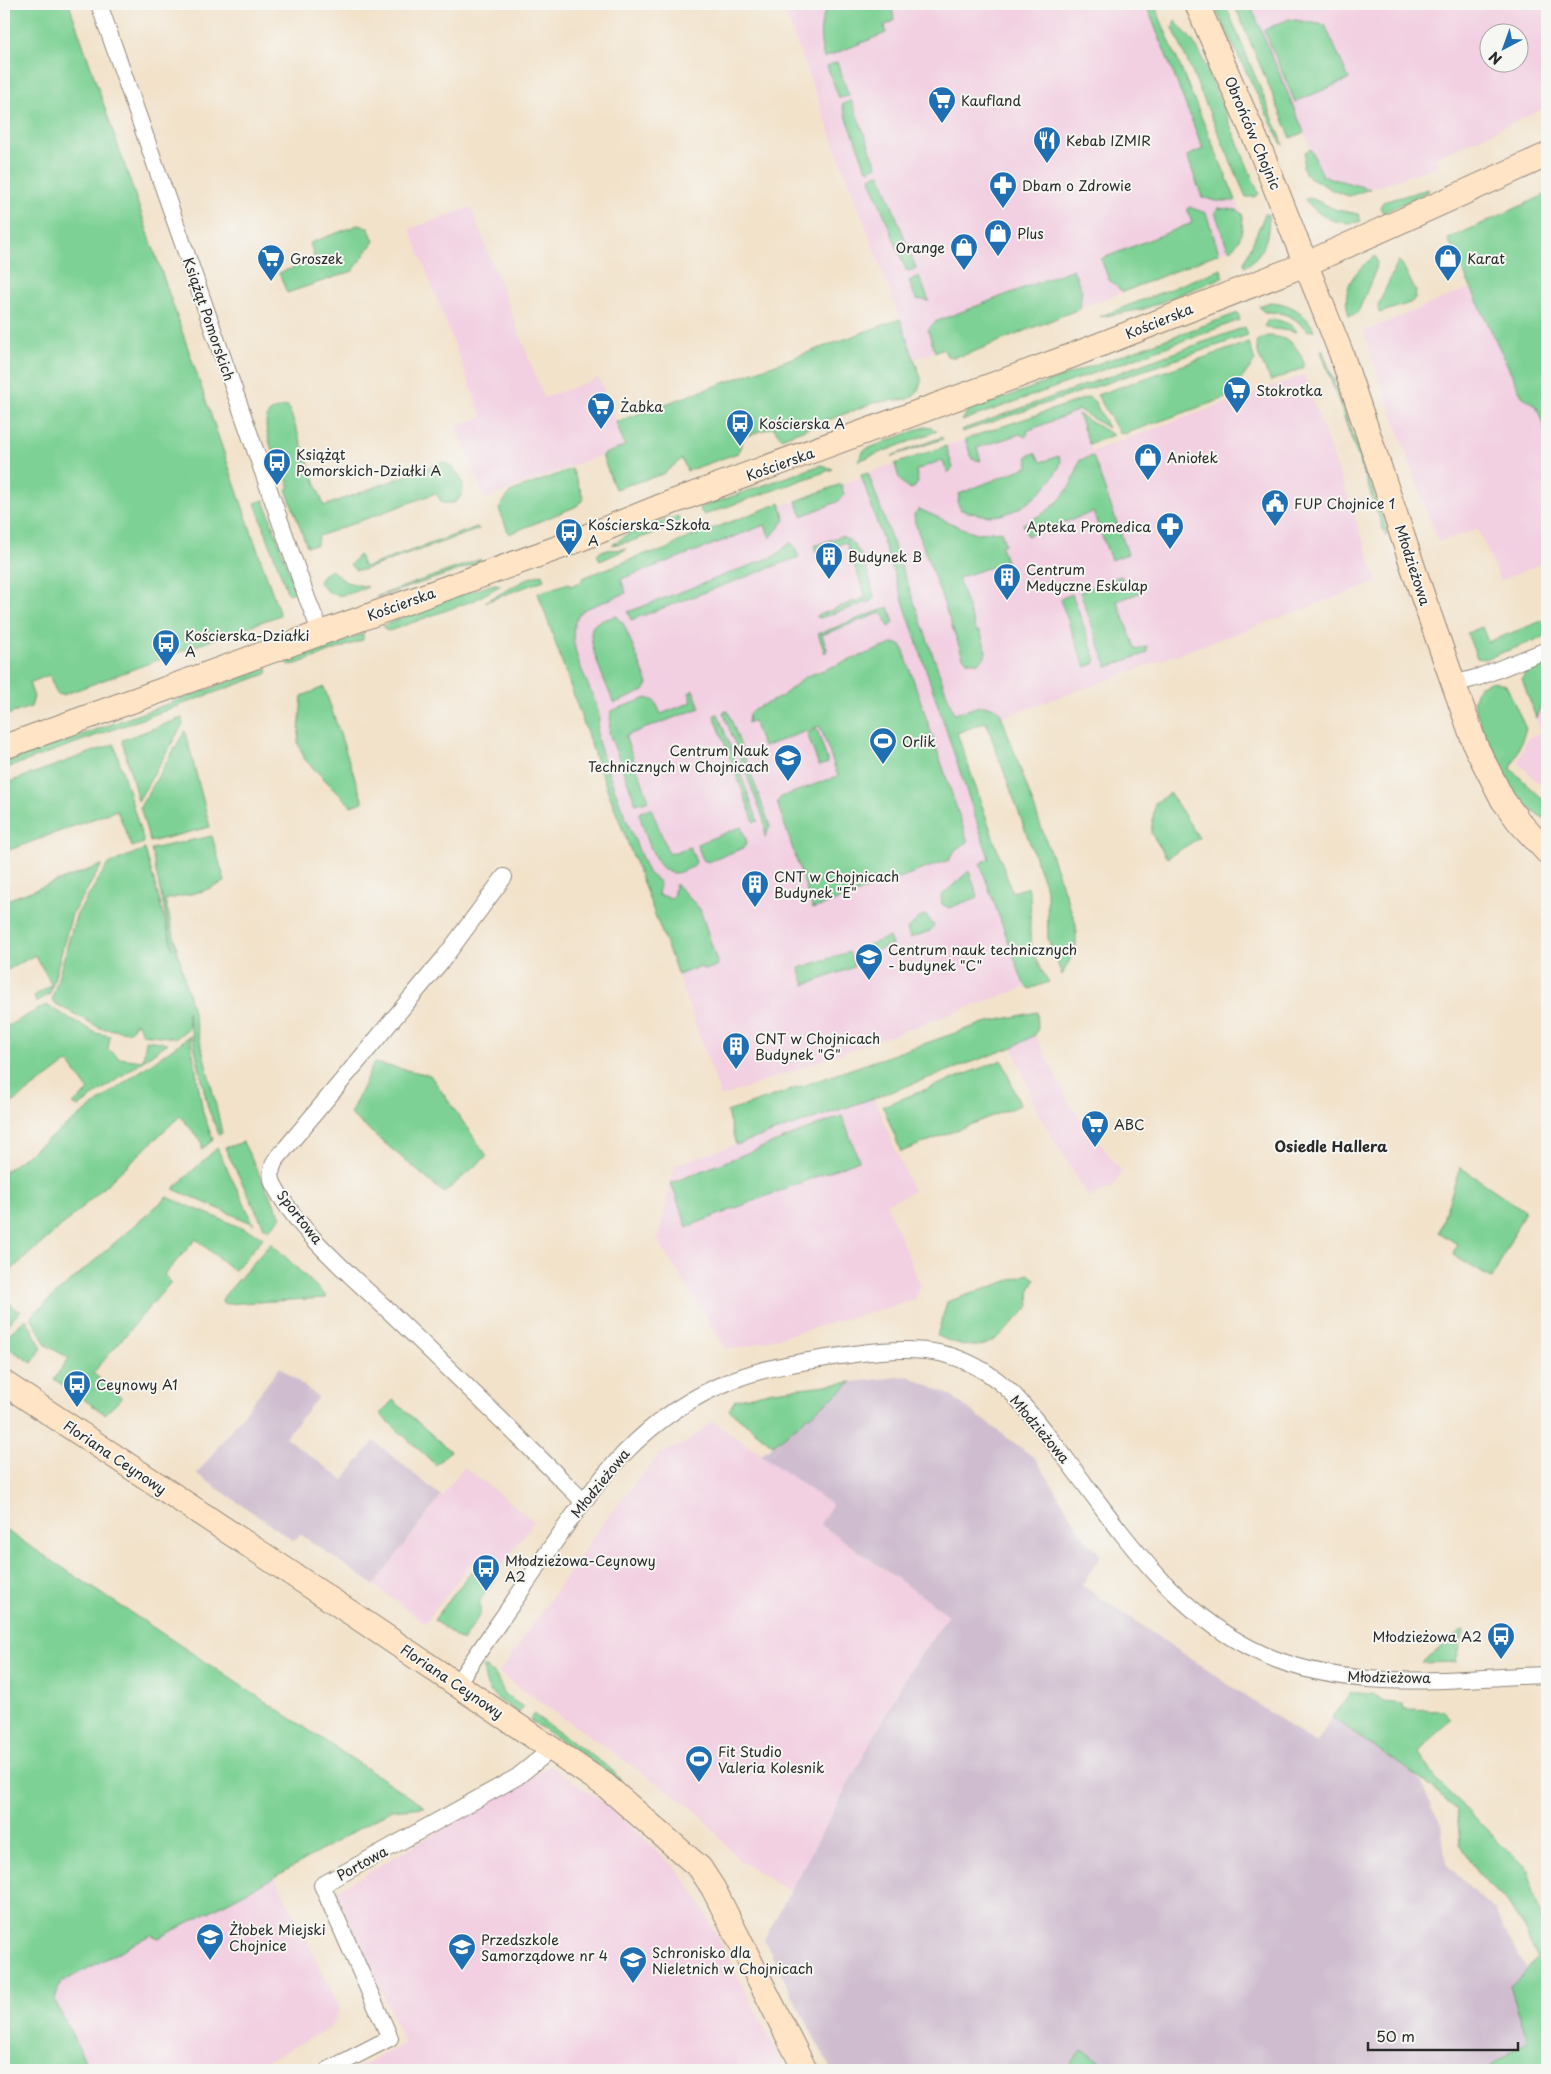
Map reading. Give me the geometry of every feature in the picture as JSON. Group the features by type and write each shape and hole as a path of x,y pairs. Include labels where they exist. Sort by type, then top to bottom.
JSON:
{"street":[{"name":"Książąt Pomorskich","path":"100,4 307,598 321,633"},
{"name":"Obrońców Chojnic","path":"1198,4 1262,154 1306,264"},
{"name":"Kościerska","path":"4,747 563,546 659,507 950,402 1306,264 1547,155"},
{"name":"Młodzieżowa","path":"1306,264 1341,353 1476,747 1495,785 1520,823 1547,852"},
{"path":"1454,684 1478,677 1547,650"},
{"name":"Sportowa","path":"504,877 440,963 275,1161 271,1168 271,1176 292,1212 324,1248 502,1419 583,1501"},
{"name":"Młodzieżowa","path":"456,1685 583,1501 619,1457 637,1439 691,1401 730,1381 751,1373 787,1365 905,1348 938,1352 972,1364 999,1382 1029,1411 1132,1548 1164,1584 1195,1612 1242,1644 1294,1666 1332,1675 1359,1678 1389,1680 1547,1675"},
{"name":"Floriana Ceynowy","path":"4,1383 354,1615 605,1785 700,1868 713,1888 805,2070"},
{"name":"Portowa","path":"328,2070 390,2038 322,1885 517,1777 542,1757 549,1746"}],"shaded area":[{"path":"782,4 1154,4 1242,214 1244,224 1235,247 968,354 953,357 947,356 943,348 915,359"},
{"path":"1250,4 1547,4 1547,107 1435,158 1438,166 1370,189 1323,176"},
{"path":"471,207 544,398 599,378 625,446 485,499 457,427 482,417 410,229"},
{"path":"1472,287 1522,396 1537,407 1545,429 1547,429 1547,561 1500,581 1478,529 1438,542 1363,332"},
{"path":"1304,375 1378,582 1002,718 1000,712 984,704 955,715 868,473 1074,402 1092,451"},
{"name":"Centrum Nauk Technicznych w Chojnicach","path":"863,477 1042,981 721,1097 678,975 597,762 538,593 569,583 570,586 583,581 582,578 648,553 656,553 672,547 678,542"},
{"path":"1547,691 1547,791 1518,762 1527,739 1541,732 1536,718"},
{"path":"1035,1035 1069,1103 1122,1172 1111,1188 1088,1197 1037,1111 1013,1047"},
{"path":"874,1098 913,1192 886,1203 920,1285 915,1300 741,1348 726,1349 658,1241 675,1165"},
{"path":"280,1367 318,1397 285,1437 343,1480 374,1441 441,1496 374,1585 300,1534 294,1541 197,1474"},
{"path":"908,1376 951,1396 1036,1459 1086,1540 1100,1554 1082,1585 1316,1744 1332,1717 1418,1778 1441,1823 1446,1864 1495,1911 1526,1969 1510,1987 1528,2040 1485,2070 1113,2070 1082,2050 1066,2070 831,2070 764,1940 908,1673 949,1615 820,1524 832,1505 761,1455 852,1382"},
{"path":"713,1421 833,1505 820,1524 949,1615 908,1673 791,1892 739,1860 697,1811 499,1673 603,1523 660,1454 684,1444"},
{"path":"464,1467 534,1521 501,1567 471,1563 425,1623 374,1585"},
{"path":"550,1766 603,1802 676,1868 697,1897 786,2070 352,2070 405,2044 336,1891"},
{"name":"Żłobek Miejski Chojnice","path":"275,1877 340,2008 330,2028 250,2070 90,2070 55,2001 60,1983 151,1935 159,1938"}],"green space":[{"path":"4,4 69,4 280,615 63,695 57,694 49,675 29,683 34,697 31,707 4,716"},
{"path":"830,4 889,4 893,12 894,21 884,26 886,33 824,58 821,30 823,17"},
{"path":"1146,4 1154,4 1236,200 1234,201 1215,201 1202,197 1187,156 1203,149"},
{"path":"1213,4 1225,4 1284,145 1281,143"},
{"path":"1234,4 1250,4 1304,132 1291,138"},
{"path":"1289,19 1325,25 1349,79 1295,102 1264,30"},
{"path":"1175,21 1192,40 1201,55 1259,194 1254,197 1246,197 1173,28"},
{"path":"837,62 849,96 839,98 827,66"},
{"path":"851,100 877,166 869,170 866,168 842,105"},
{"path":"1311,149 1323,176 1370,189 1349,196 1334,191 1306,175 1303,167 1305,152"},
{"path":"880,174 916,268 909,271 906,270 870,179 871,176"},
{"path":"1428,189 1429,191 1383,213 1380,207 1383,202"},
{"path":"1547,194 1547,429 1545,430 1537,407 1522,396 1448,239"},
{"path":"1311,198 1337,210 1358,214 1361,221 1345,223 1330,219 1316,211 1305,199"},
{"path":"1189,207 1206,213 1219,253 1123,292 1109,280 1101,259 1192,223 1187,209"},
{"path":"1218,208 1237,210 1242,214 1241,234 1237,244 1230,250 1227,247 1215,212"},
{"path":"1265,214 1268,214 1269,222 1267,237 1257,257 1245,267 1244,263"},
{"path":"358,225 368,227 374,241 353,271 287,293 279,273 315,260 310,243"},
{"path":"1375,256 1377,262 1376,269 1359,310 1356,314 1349,316 1347,297 1351,282 1361,268"},
{"path":"1398,261 1402,264 1416,292 1415,299 1410,303 1379,313 1378,306"},
{"path":"1073,269 1082,291 1079,309 968,354 953,357 947,356 943,348 935,352 928,330 935,322"},
{"path":"1221,269 1223,277 1144,309 1099,317"},
{"path":"919,276 929,301 916,299 909,281"},
{"path":"1270,302 1284,304 1301,313 1314,330 1308,331 1293,318 1284,314 1264,312 1259,306"},
{"path":"1238,313 1240,320 962,421 967,412 973,409"},
{"path":"900,319 921,378 917,393 908,399 876,402 781,438 773,427 744,437 738,453 687,471 682,459 663,474 615,489 602,455 625,446 616,422"},
{"path":"1273,319 1290,325 1297,332 1264,326 1268,320"},
{"path":"1245,327 1248,335 962,432 961,430"},
{"path":"1268,336 1279,337 1292,343 1301,356 1304,363 1303,368 1271,381 1259,357 1256,341"},
{"path":"1249,342 1255,361 1228,397 1124,434 1119,432 1097,395"},
{"path":"1322,349 1387,529 1386,537 1321,351"},
{"path":"1089,397 1095,402 1108,428 1077,409 1077,411 1027,431 1028,434 1025,437 1020,434 977,448 981,461 972,459 965,439"},
{"path":"288,406 324,506 443,462 454,469 462,481 462,493 459,499 453,503 442,503 436,493 319,536 316,545 307,546 286,489 290,488 286,477 283,477 274,454 266,426 269,413"},
{"path":"1078,414 1113,435 1089,444"},
{"path":"924,427 937,431 858,461 864,450"},
{"path":"942,437 943,439 892,456 894,455"},
{"path":"946,446 953,468 948,473 942,460 916,470 918,482 915,487 911,489 901,482 895,464"},
{"path":"1035,453 1041,462 1059,456 1061,463 1051,480 1036,496 1019,508 995,516 980,515 961,510 958,504 959,494 1029,466 1027,456"},
{"path":"1093,456 1128,554 1111,560 1093,512 1027,536 1023,524 1044,513 1060,500 1072,482 1080,460"},
{"path":"821,465 833,469 704,515 699,508"},
{"path":"572,469 584,499 577,506 509,534 499,509 509,494 515,490"},
{"path":"868,473 954,714 984,706 989,706 1000,712 1076,924 1076,948 1062,975 1048,939 1047,892 1044,882 986,722 957,733 1012,892 1028,887 1032,947 1039,966 1049,982 1029,989 1023,982 980,864 989,858 861,475"},
{"path":"841,484 844,495 837,502 802,516 796,501"},
{"path":"264,500 296,592 288,594 255,503"},
{"path":"780,503 785,520 770,538 765,525 621,579 626,593 585,609 577,619 573,630 578,658 598,711 598,741 614,789 645,866 649,874 660,882 658,895 673,898 675,885 677,885 700,909 718,965 706,970 699,967 678,975 597,762 538,593 569,583 570,586 583,581 582,578 648,553 664,550 678,542"},
{"path":"919,509 964,529 978,533 1001,531 1005,544 1001,546 1006,562 958,578 976,631 980,631 986,650 985,657 978,663 967,661 963,657 915,523 914,514"},
{"path":"678,516 680,520 677,525 632,541 612,545 630,533"},
{"path":"477,527 479,529 363,570 356,570 350,565 359,555 363,566 366,567"},
{"path":"841,536 848,539 854,545 864,561 874,597 871,601 820,618 816,616 866,597 846,542 817,554 814,546"},
{"path":"792,543 799,557 631,620 628,612 775,556"},
{"path":"627,549 600,561 597,554 604,550"},
{"path":"481,559 477,564 375,597"},
{"path":"331,570 346,582 368,587 342,595 330,593 319,582 323,575"},
{"path":"542,574 544,580 485,602 529,578"},
{"path":"1121,576 1126,585 1140,587 1142,592 1117,601 1136,650 1147,646 1147,653 1107,667 1080,592"},
{"path":"494,584 501,585 475,600 389,631 385,630 383,626 439,602"},
{"path":"1072,594 1096,660 1094,664 1085,667 1060,599"},
{"path":"889,607 894,623 889,627 883,612 822,635 827,649 825,653 818,634"},
{"path":"615,616 624,625 648,684 644,691 615,703 594,652 591,632 595,624"},
{"path":"1547,619 1547,636 1485,659 1477,658 1467,633 1482,627 1488,642"},
{"path":"363,634 363,640 296,664 290,665 287,663 287,660"},
{"path":"895,643 902,646 968,842 956,849 949,860 813,909 777,802 781,797 838,776 820,726 763,747 753,721 748,723 749,714 754,709 781,697 805,677"},
{"path":"1546,659 1547,691 1536,718 1522,679 1531,666"},
{"path":"267,668 266,674 4,769 4,763"},
{"path":"1493,681 1506,685 1526,729 1511,769 1547,803 1547,820 1519,803 1488,745 1473,702 1478,687"},
{"path":"324,687 363,802 351,806 305,760 298,743 302,696"},
{"path":"693,690 700,708 625,736 649,800 636,804 609,733 611,711 647,698 655,701 661,714 692,702 689,693"},
{"path":"728,711 770,826 765,837 763,818 723,712"},
{"path":"718,714 758,821 754,822 714,715"},
{"path":"182,718 183,724 138,801 122,740"},
{"path":"817,729 828,763 819,766 807,733"},
{"path":"185,731 210,827 150,842 140,807"},
{"path":"114,744 144,843 132,847 117,810 4,852 4,784"},
{"path":"1170,793 1199,838 1167,858 1151,833 1155,803"},
{"path":"651,808 669,854 690,847 696,862 693,867 674,873 667,871 656,859 647,840 639,814"},
{"path":"741,827 747,842 743,848 708,862 703,860 697,844"},
{"path":"212,836 225,882 203,891 165,900 215,1101 222,1133 219,1135 208,1108 187,1011 189,1028 176,1038 142,1034 138,1023 133,1025 133,1028 128,1032 100,1028 54,1003 52,999 76,916 108,864 145,849 173,949 151,849"},
{"path":"102,865 72,914 50,994 36,1002 34,996 49,987 51,983 35,955 4,972 4,901"},
{"path":"969,871 978,897 949,908 942,904 941,896"},
{"path":"923,915 927,916 934,926 930,931 910,938 907,929"},
{"path":"889,937 892,945 868,953 866,946"},
{"path":"849,952 854,967 805,985 799,968"},
{"path":"46,1005 96,1033 110,1036 108,1049 119,1058 143,1061 78,1107 73,1104 89,1091 68,1062 4,1109 4,1028"},
{"path":"1037,1012 1038,1028 1035,1035 1013,1047 874,1098 736,1145 727,1112 984,1023"},
{"path":"190,1036 203,1113 213,1140 202,1149 202,1142 180,1116 74,1215 4,1276 4,1172"},
{"path":"146,1040 168,1043 143,1061"},
{"path":"1002,1060 1020,1105 901,1152 883,1106"},
{"path":"374,1063 430,1075 487,1156 444,1193 350,1114"},
{"path":"842,1116 859,1160 687,1227 671,1183"},
{"path":"243,1142 281,1217 269,1230 264,1227 225,1148"},
{"path":"217,1148 254,1224 173,1189"},
{"path":"1460,1167 1525,1211 1492,1279 1453,1255 1457,1244 1439,1232"},
{"path":"167,1197 263,1238 234,1271 196,1239 164,1275 171,1282 93,1373 122,1398 105,1414 54,1379 69,1358 46,1345 31,1316"},
{"path":"271,1243 326,1298 223,1304 222,1300 225,1295"},
{"path":"1028,1274 1035,1279 1029,1292 1030,1306 990,1343 980,1346 969,1346 937,1336 947,1302"},
{"path":"4,1296 16,1310 21,1311 4,1327"},
{"path":"26,1319 42,1348 32,1363 4,1345 4,1338"},
{"path":"852,1382 773,1445 729,1410 735,1400 773,1391"},
{"path":"393,1400 450,1451 436,1465 380,1414"},
{"path":"4,1529 425,1807 391,1810 275,1877 159,1938 151,1935 60,1983 55,2001 90,2070 4,2070"},
{"path":"471,1572 496,1572 494,1581 480,1600 480,1615 462,1641 434,1620"},
{"path":"1463,1630 1456,1662 1421,1663"},
{"path":"484,1666 496,1676 505,1695 523,1707 519,1713 493,1695 486,1683"},
{"path":"1351,1693 1373,1693 1384,1702 1403,1704 1404,1709 1443,1710 1451,1718 1419,1752 1437,1781 1528,1870 1547,1941 1547,2070 1485,2070 1528,2040 1510,1986 1537,1958 1524,1929 1507,1902 1479,1875 1460,1845 1457,1810 1418,1777 1332,1717"},
{"path":"533,1714 611,1769 622,1782 530,1720"},
{"path":"1082,2050 1113,2070 1066,2070"}],"place":[{"name":"Kaufland","path":"942,124"},
{"name":"Kebab IZMIR","path":"1047,164"},
{"name":"Dbam o Zdrowie","path":"1003,209"},
{"name":"Plus","path":"998,257"},
{"name":"Orange","path":"964,271"},
{"name":"Groszek","path":"271,282"},
{"name":"Karat","path":"1448,282"},
{"name":"Stokrotka","path":"1237,414"},
{"name":"Żabka","path":"601,430"},
{"name":"Kościerska A","path":"740,447"},
{"name":"Aniołek","path":"1148,481"},
{"name":"Książąt Pomorskich-Działki A","path":"277,486"},
{"name":"FUP Chojnice 1","path":"1275,527"},
{"name":"Apteka Promedica","path":"1170,550"},
{"name":"Kościerska-Szkoła A","path":"569,556"},
{"name":"Budynek B","path":"829,580"},
{"name":"Centrum Medyczne Eskulap","path":"1007,601"},
{"name":"Kościerska-Działki A","path":"166,667"},
{"name":"Orlik","path":"883,765"},
{"name":"Centrum Nauk Technicznych w Chojnicach","path":"788,782"},
{"name":"CNT w Chojnicach Budynek \"E\"","path":"755,908"},
{"name":"Centrum nauk technicznych - budynek \"C\"","path":"869,981"},
{"name":"CNT w Chojnicach Budynek \"G\"","path":"736,1070"},
{"name":"ABC","path":"1095,1148"},
{"name":"Ceynowy A1","path":"77,1408"},
{"name":"Młodzieżowa-Ceynowy A2","path":"486,1592"},
{"name":"Młodzieżowa A2","path":"1501,1660"},
{"name":"Fit Studio Valeria Kolesnik","path":"699,1783"},
{"name":"Żłobek Miejski Chojnice","path":"210,1961"},
{"name":"Przedszkole Samorządowe nr 4","path":"462,1971"},
{"name":"Schronisko dla Nieletnich w Chojnicach","path":"633,1984"}],"district":[{"name":"Osiedle Hallera","path":"1331,1145"}]}
